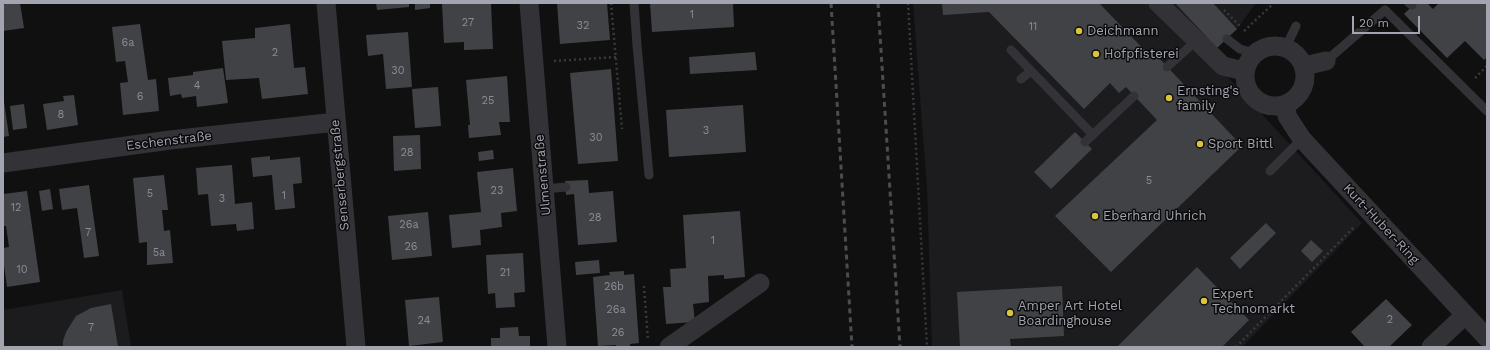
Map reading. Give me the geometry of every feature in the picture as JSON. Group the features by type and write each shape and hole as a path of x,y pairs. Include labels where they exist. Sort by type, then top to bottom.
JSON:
{"street":[{"name":"Senserbergstraße","path":"326,3 356,347"},
{"name":"Ulmenstraße","path":"529,3 557,347"},
{"path":"1158,3 1223,66 1244,71"},
{"path":"1269,45 1286,47 1294,51 1304,66 1304,84 1300,92 1294,99 1286,104 1271,106 1256,100 1246,87 1244,71 1248,61 1254,53 1269,45"},
{"path":"1304,66 1326,61"},
{"name":"Kurt-Huber-Ring","path":"1286,104 1287,116 1302,139 1487,338"},
{"name":"Eschenstraße","path":"3,163 177,140 336,122"},
{"path":"669,347 760,283"},
{"path":"1431,347 1464,315"}],"lane":[{"path":"634,3 649,175"},
{"path":"1326,61 1392,3"},
{"path":"1385,10 1487,111"},
{"path":"1286,47 1296,26"},
{"path":"1168,66 1193,36"},
{"path":"1227,39 1240,49 1254,53"},
{"path":"1011,50 1092,135"},
{"path":"1021,79 1030,71"},
{"path":"1085,142 1134,96"},
{"path":"1064,119 1072,113"},
{"path":"1270,171 1302,139"},
{"path":"544,189 566,187"}],"path":[{"path":"611,3 622,129"},
{"path":"908,3 927,347"},
{"path":"1224,10 1244,31 1274,3"},
{"path":"534,62 616,56"},
{"path":"1236,347 1370,211"},
{"path":"644,286 649,347"}],"shaded area":[{"path":"913,3 1256,3 1237,29 1217,48 1203,50 1362,223 1242,347 932,347 927,189"},
{"path":"122,290 131,347 3,347 3,310"}],"building":[{"path":"9,3 20,3 24,28 3,31 3,5"},
{"path":"376,3 409,3 409,7 377,10"},
{"path":"415,3 430,3 430,8 415,10"},
{"path":"491,3 493,49 464,50 464,42 444,43 442,4"},
{"path":"557,3 607,3 610,40 560,44"},
{"path":"650,3 733,3 734,27 652,32"},
{"path":"942,3 1099,3 1154,60 1158,57 1242,146 1111,272 1055,216 1157,120 1126,87 1119,93 1110,83 1084,109 989,12 943,15"},
{"path":"1175,3 1213,3 1237,29 1217,48"},
{"path":"1415,3 1427,3 1433,9 1439,3 1487,3 1487,57 1484,60 1465,41 1447,58 1404,14"},
{"path":"140,24 148,80 156,79 159,111 123,115 120,83 128,82 125,61 116,62 112,27"},
{"path":"290,24 294,68 305,67 308,94 262,99 259,78 226,80 222,41 255,38 255,28"},
{"path":"408,32 412,87 386,89 383,54 368,56 366,35"},
{"path":"755,52 757,70 690,74 689,57"},
{"path":"223,68 228,103 197,107 196,96 182,98 181,94 170,96 168,78 193,75 193,72"},
{"path":"611,69 618,161 578,164 570,73"},
{"path":"507,76 510,122 499,122 501,135 469,138 468,125 470,125 466,80"},
{"path":"438,87 441,126 415,128 412,89"},
{"path":"3,95 9,136 3,137"},
{"path":"74,95 78,125 47,130 43,104 64,101 63,96"},
{"path":"24,104 27,128 13,130 10,106"},
{"path":"743,105 746,152 669,157 666,110"},
{"path":"1075,132 1092,149 1051,189 1034,172"},
{"path":"420,135 421,169 394,171 393,136"},
{"path":"493,150 494,159 479,161 478,152"},
{"path":"270,156 270,160 300,157 302,183 293,184 295,208 275,210 272,175 253,177 251,158"},
{"path":"232,165 235,204 252,202 254,229 237,231 236,224 211,226 208,194 198,195 196,168"},
{"path":"513,168 517,211 501,213 502,227 480,230 481,245 452,248 449,215 481,212 477,172"},
{"path":"164,175 168,210 162,210 164,231 170,230 173,263 147,265 147,242 139,243 133,178"},
{"path":"588,180 589,193 613,191 617,242 578,245 574,194 566,195 565,181"},
{"path":"89,185 99,256 84,258 77,208 62,210 59,189"},
{"path":"50,189 53,209 42,211 39,191"},
{"path":"27,191 40,282 7,287 3,248 9,247 6,226 3,226 3,194"},
{"path":"740,211 745,277 724,279 724,275 708,276 709,302 693,304 695,322 666,324 663,287 671,287 670,269 686,268 683,215"},
{"path":"428,212 432,256 392,260 388,216"},
{"path":"1266,223 1276,233 1240,269 1230,258"},
{"path":"1311,240 1323,251 1312,262 1301,251"},
{"path":"523,253 525,292 514,293 515,307 496,308 495,293 488,294 486,255"},
{"path":"599,260 600,273 576,275 575,262"},
{"path":"1197,267 1249,320 1222,347 1117,347"},
{"path":"624,271 624,275 634,274 639,343 630,344 630,347 616,347 616,345 598,346 593,277 610,275 609,272"},
{"name":"Amper Art Hotel Boardinghouse","path":"1062,286 1064,336 1010,339 1011,347 960,347 957,292"},
{"path":"439,297 443,342 409,346 405,300"},
{"path":"1386,299 1412,325 1389,347 1365,347 1351,332"},
{"path":"111,304 118,347 63,347 66,332 76,316 91,308"},
{"path":"518,327 519,336 530,336 530,347 491,347 491,338 500,338 500,328"}],"railway":[{"path":"831,3 852,347"},
{"path":"878,3 900,347"}],"place":[{"name":"Deichmann","path":"1079,31"},
{"name":"Hofpfisterei","path":"1096,54"},
{"name":"Ernsting's family","path":"1169,98"},
{"name":"Sport Bittl","path":"1200,144"},
{"name":"Eberhard Uhrich","path":"1095,216"},
{"name":"Expert Technomarkt","path":"1204,301"},
{"name":"Amper Art Hotel Boardinghouse","path":"1010,313"}]}
